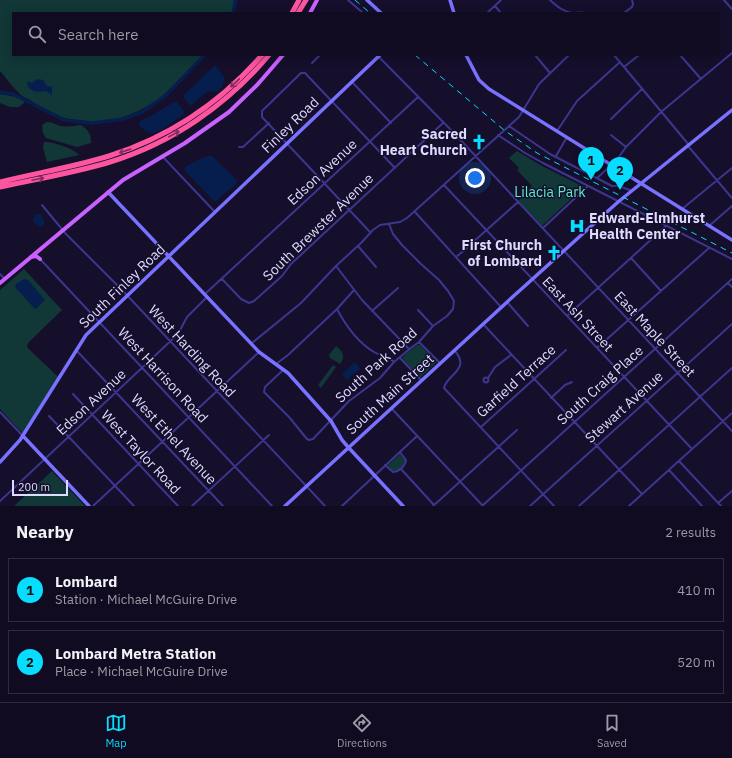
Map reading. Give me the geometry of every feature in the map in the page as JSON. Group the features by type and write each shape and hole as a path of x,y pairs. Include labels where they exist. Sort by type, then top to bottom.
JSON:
{"highway":[{"path":"293,12 299,0"},
{"path":"299,12 306,0"},
{"path":"0,182 99,159 133,148 161,135 192,118 224,93 244,75 261,56"},
{"path":"0,187 95,166 135,153 163,140 194,122 218,105 246,80 268,56"}],"main road":[{"path":"311,12 317,0"},
{"path":"367,0 380,12"},
{"path":"450,0 454,12"},
{"path":"0,283 108,192 132,174 185,143 229,112 258,84 282,56"},
{"name":"Finley Road","path":"215,212 377,56"},
{"path":"466,56 470,65 482,83 567,138 732,240"},
{"name":"South Main Street","path":"285,506 421,380 618,202 732,110"},
{"path":"108,192 251,344 259,352 284,370 331,421 342,440 401,505"},
{"name":"South Finley Road","path":"1,460 16,446 23,436 86,335 215,212"},
{"path":"38,251 40,259"},
{"path":"31,257 36,256 40,259"},
{"path":"23,436 89,506"}],"street":[{"path":"348,0 362,12"},
{"path":"488,12 501,0"},
{"path":"550,0 564,10 571,12"},
{"path":"625,12 632,6 632,0"},
{"path":"724,0 732,10"},
{"path":"495,6 500,12"},
{"path":"597,178 616,161 626,147 661,112 732,55"},
{"path":"312,63 319,56"},
{"name":"East Maple Street","path":"379,56 444,123 732,431"},
{"path":"536,56 550,72"},
{"path":"251,344 301,303 370,232 380,225 404,220 415,212 519,116 537,87 550,72 568,56"},
{"path":"615,56 732,198"},
{"path":"624,68 638,56"},
{"path":"681,56 701,79"},
{"path":"557,131 577,101 620,62"},
{"path":"370,232 269,123 261,114 262,111 301,73 304,73 395,168"},
{"path":"352,81 391,123"},
{"path":"611,119 642,89"},
{"name":"Edson Avenue","path":"0,501 180,332 187,317 222,279 418,97"},
{"path":"239,147 243,147 269,123"},
{"name":"South Brewster Avenue","path":"222,279 243,300 249,303 254,302 282,276 291,264 444,123"},
{"path":"509,126 536,145 612,186 620,186 632,191"},
{"path":"498,135 536,159 588,187 732,259"},
{"path":"611,135 626,147"},
{"path":"556,156 567,138"},
{"path":"162,156 215,212"},
{"path":"682,209 732,168"},
{"name":"East Ash Street","path":"444,185 692,449"},
{"path":"542,228 588,187"},
{"path":"472,243 518,202"},
{"name":"West Harding Road","path":"42,205 63,230 324,506"},
{"path":"709,226 732,206"},
{"path":"415,212 501,307"},
{"name":"South Park Road","path":"284,370 264,389 264,393 286,413 306,438 309,440 313,439 350,400 374,382 394,362 419,342 433,326 453,310 454,304 452,298 440,282 399,242 389,224"},
{"path":"567,316 666,226"},
{"path":"358,246 376,267"},
{"path":"456,258 467,248"},
{"path":"597,348 709,248"},
{"path":"631,258 662,291"},
{"name":"West Harrison Road","path":"40,259 272,506"},
{"path":"336,266 372,311 409,349"},
{"path":"0,274 4,279"},
{"name":"South Craig Place","path":"482,506 732,280"},
{"path":"728,283 732,287"},
{"path":"372,311 398,288"},
{"path":"276,364 293,351 337,309 354,290"},
{"path":"507,302 528,326"},
{"path":"337,309 349,329 362,344 394,362"},
{"path":"418,310 433,326"},
{"path":"483,324 642,494"},
{"name":"Stewart Avenue","path":"530,506 732,324"},
{"path":"419,342 440,363"},
{"name":"West Ethel Avenue","path":"76,350 223,506"},
{"path":"454,350 459,356 459,367 456,373 446,383 444,388 554,506"},
{"name":"Garfield Terrace","path":"480,427 566,350"},
{"path":"93,506 259,352"},
{"path":"488,378 495,368 511,355"},
{"path":"400,358 421,380"},
{"path":"579,506 732,368"},
{"path":"551,398 565,385 572,382"},
{"name":"West Taylor Road","path":"73,394 178,506"},
{"path":"391,408 482,506"},
{"path":"0,412 23,436"},
{"path":"629,506 732,413"},
{"path":"49,416 134,506"},
{"path":"401,469 434,506 517,430"},
{"path":"192,506 269,435"},
{"path":"342,506 417,436"},
{"path":"385,465 394,472 401,469 405,465 406,460 400,452"},
{"path":"679,461 721,506"},
{"path":"668,470 702,506"},
{"path":"718,503 732,491"}],"green space":[{"path":"0,0 234,0 232,12 12,12 12,56 202,56 180,80 164,94 147,106 129,115 110,120 91,122 71,120 52,113 22,96 0,71"},
{"path":"0,94 17,97 25,102 19,107 10,107 0,103"},
{"path":"47,122 60,126 81,125 89,133 91,143 77,147 46,138 43,133 42,125"},
{"path":"44,142 63,146 73,150 79,155 47,162 43,148"},
{"name":"Lilacia Park","path":"517,151 542,166 584,187 542,226 518,201 529,191 528,189 532,186 517,170 519,168 509,158"},
{"path":"24,269 62,310 28,343 27,347 58,377 23,434 0,409 0,290"},
{"path":"417,345 420,345 437,362 420,378 402,358"},
{"path":"336,346 343,354 343,359 340,364 330,358 329,355"},
{"path":"333,365 336,367 321,388 318,385"},
{"path":"400,454 405,460 399,469 393,471 388,465"},
{"path":"52,471 85,506 14,506"}],"water":[{"path":"214,66 216,66 225,78 222,87 217,92 208,91 190,106 184,98 184,95"},
{"path":"37,79 43,80 47,86 52,87 52,95 46,91 36,92 31,90 27,85 27,81 32,83"},
{"path":"174,102 177,102 184,111 183,115 168,125 156,132 149,133 139,125 140,121"},
{"path":"207,156 212,156 237,180 236,184 216,201 214,201 184,170 186,166"},
{"path":"36,214 40,214 44,220 44,224 41,227 33,221"},
{"path":"24,279 28,280 45,300 36,309 15,287 16,284"},
{"path":"354,363 357,364 360,369 347,380 342,374"}],"waterway":[{"path":"233,12 236,0"},
{"path":"0,92 13,94 64,120 93,123 123,119 142,112 164,97 204,56"}],"railway":[{"path":"355,0 369,12"},
{"path":"416,56 504,130 537,153 732,253"}],"place":[{"name":"Sacred Heart Church","path":"479,142"},
{"name":"Lombard","path":"591,180"},
{"name":"Lombard Metra Station","path":"620,190"},
{"name":"Edward-Elmhurst Health Center","path":"577,226"},
{"name":"First Church of Lombard","path":"554,253"}]}
